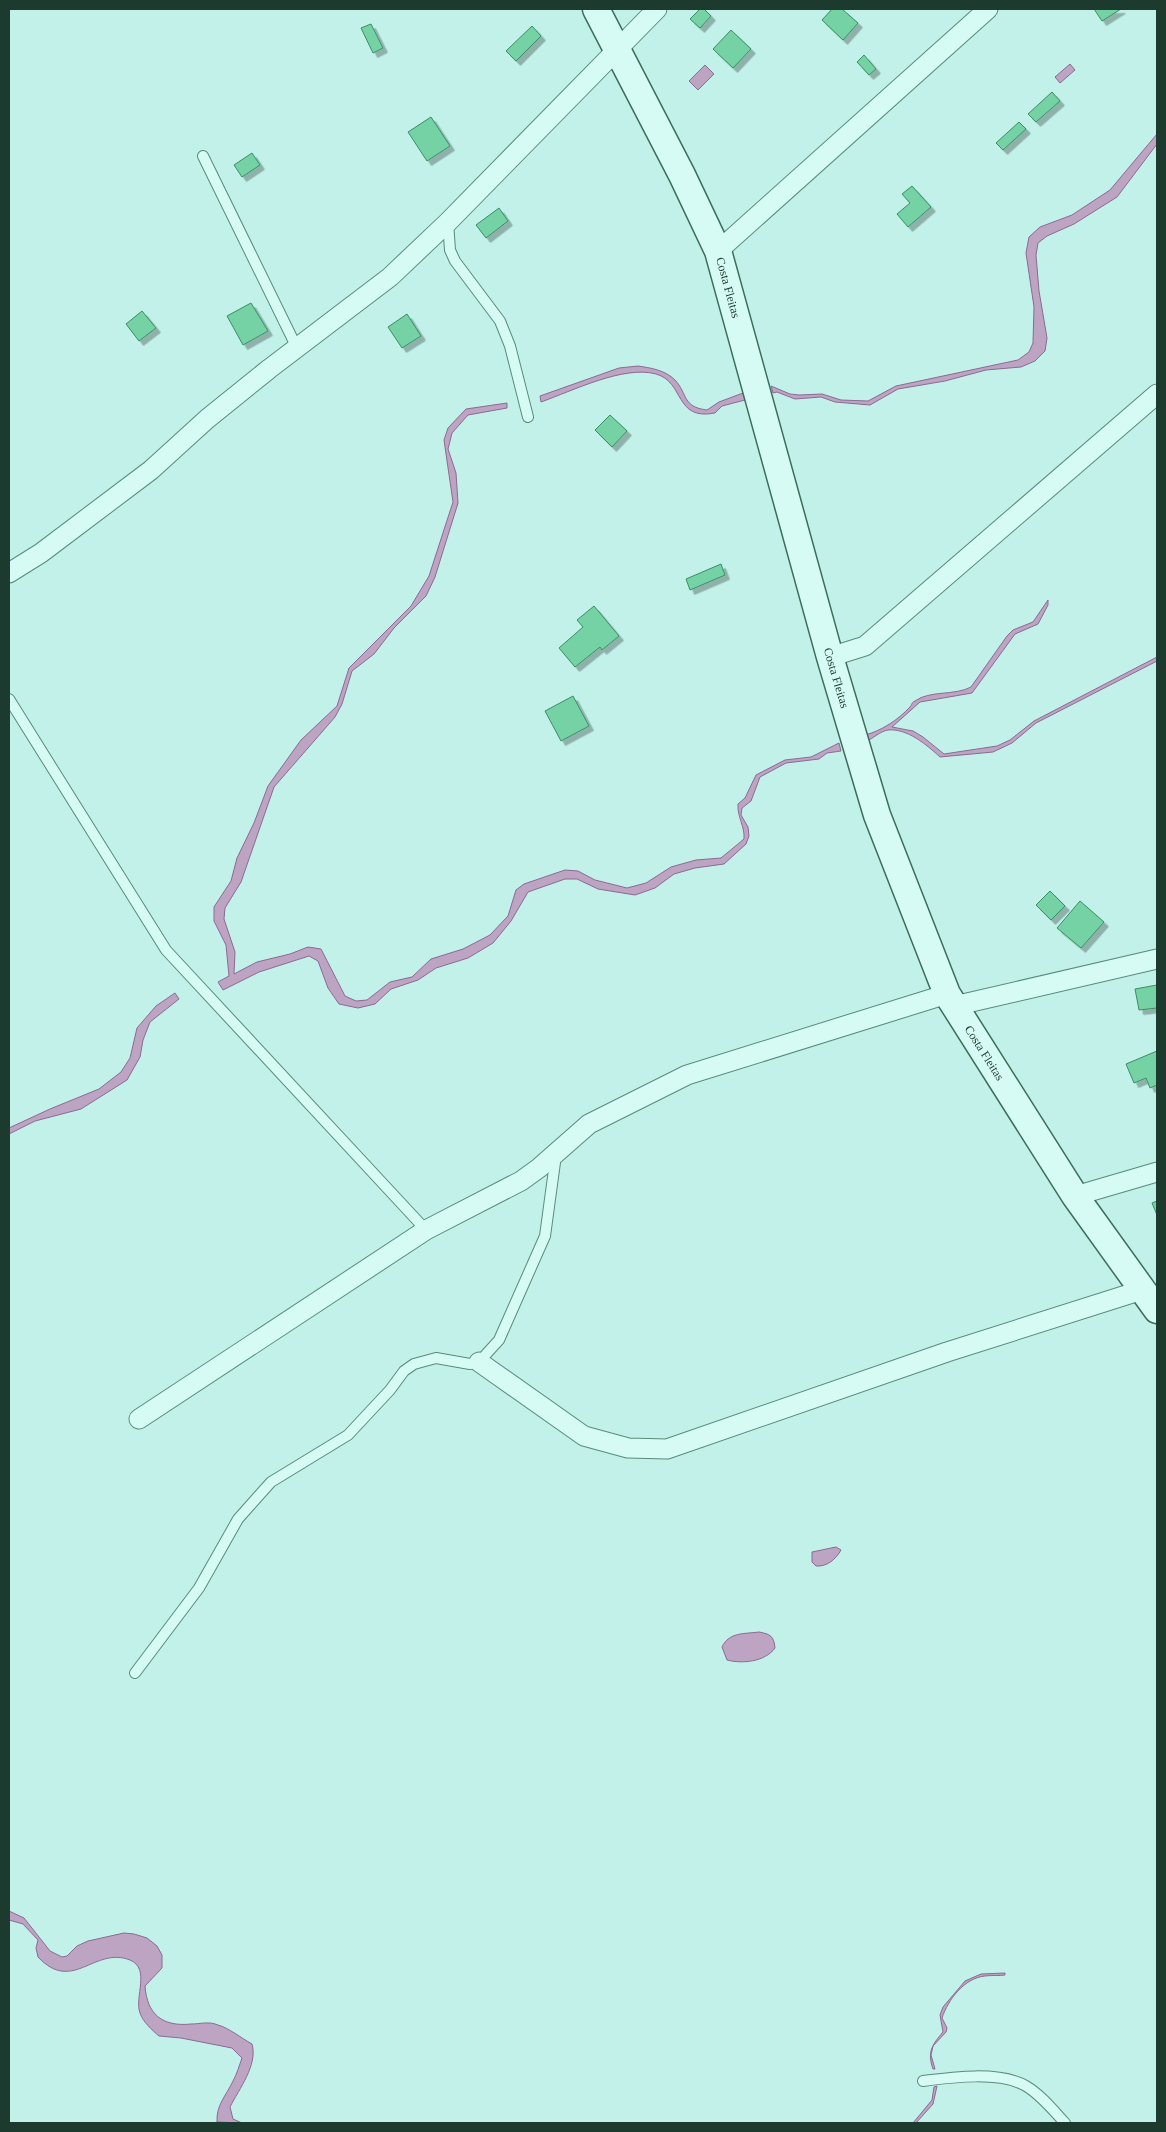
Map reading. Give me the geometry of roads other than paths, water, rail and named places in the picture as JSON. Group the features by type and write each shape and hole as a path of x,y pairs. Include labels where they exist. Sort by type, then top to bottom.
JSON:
{"main road":[{"name":"Costa Fleitas","path":"596,9 682,175 718,251 830,657 877,815 950,1000 1075,1196 1149,1300"}],"street":[{"path":"9,573 41,553 151,470 207,419 390,277 448,222 656,9"},
{"path":"718,251 988,9"},
{"path":"830,657 865,646 1157,394"},
{"path":"139,1419 426,1230 521,1181 589,1124 687,1075 950,1000 1157,959"},
{"path":"1075,1196 1157,1172"},
{"path":"479,1362 584,1436 628,1448 667,1449 947,1352 1149,1300"}],"lane":[{"path":"203,156 297,348"},
{"path":"448,222 450,250 455,260 500,321 507,338 528,417"},
{"path":"9,698 166,950 426,1230"},
{"path":"134,1673 199,1588 238,1520 271,1482 348,1435 390,1390 404,1371 414,1364 436,1358 470,1364 479,1362 499,1340 545,1236 557,1152"},
{"path":"923,2080 996,2077 1016,2082 1036,2093 1065,2123"}]}
